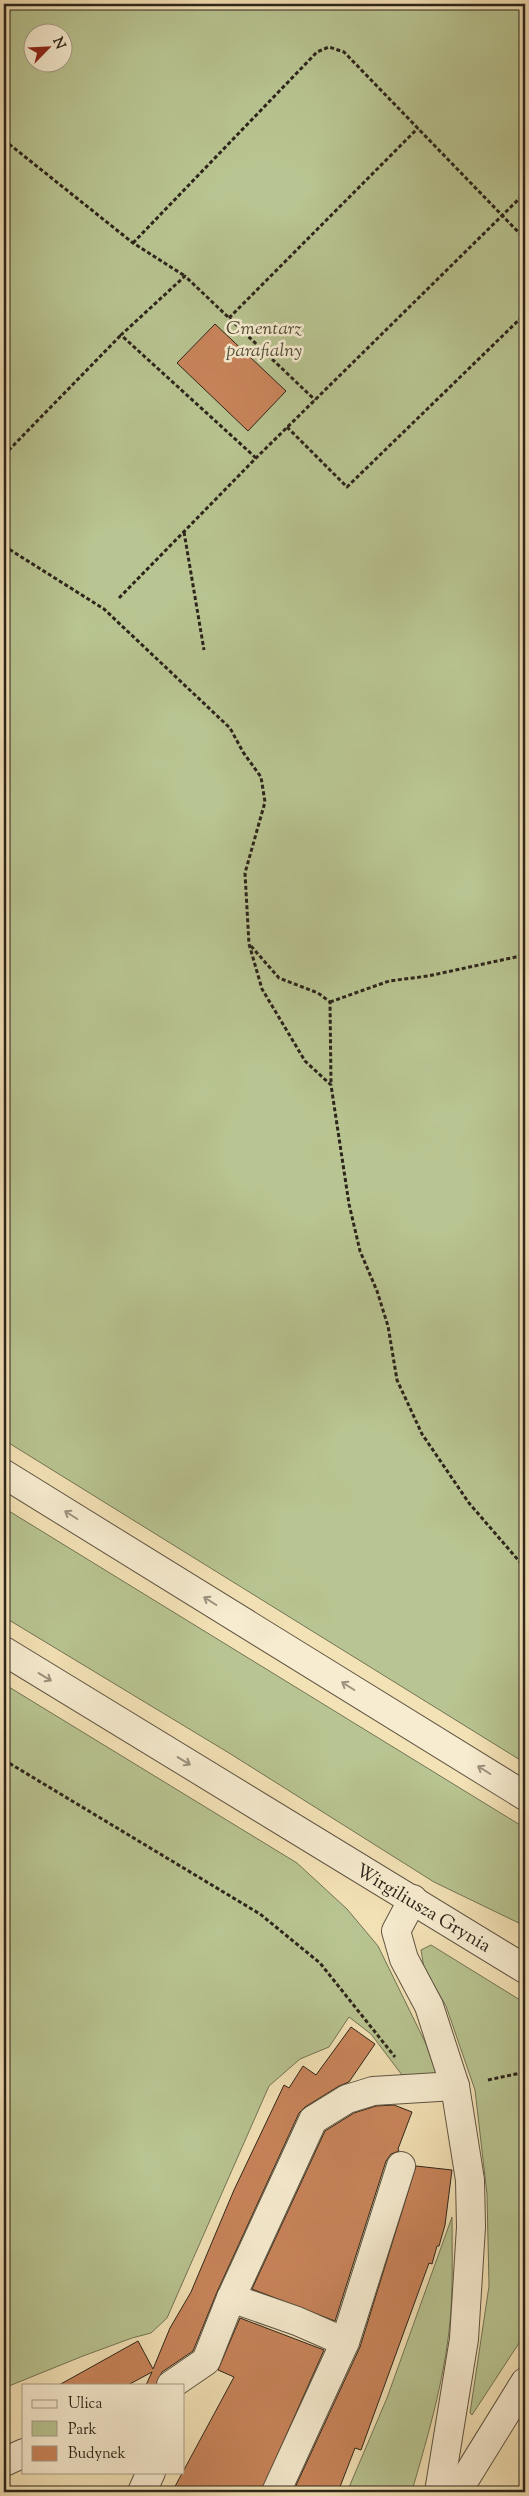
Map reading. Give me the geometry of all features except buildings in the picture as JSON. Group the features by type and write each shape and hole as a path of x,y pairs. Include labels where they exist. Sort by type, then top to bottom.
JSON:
{"street":[{"path":"4,1474 525,1796"},
{"name":"Wirgiliusza Grynia","path":"4,1651 525,1969"},
{"path":"413,1899 396,1931 404,1959 429,2006 455,2086 470,2180 471,2227 464,2338 439,2492"},
{"path":"169,2384 187,2376 206,2362 231,2298 313,2120 347,2099 373,2091 455,2086"},
{"path":"276,2492 345,2342 401,2166"},
{"path":"231,2298 297,2321 345,2342"},
{"path":"457,2492 525,2382"},
{"path":"4,2462 22,2453"},
{"path":"142,2492 150,2474"}],"path":[{"path":"133,243 318,52 329,47 344,52 525,239"},
{"path":"229,318 418,128"},
{"path":"4,140 133,243 186,276 315,400"},
{"path":"119,598 256,458 525,193"},
{"path":"4,455 122,335 186,276"},
{"path":"288,427 347,487 525,314"},
{"path":"122,335 256,458"},
{"path":"184,532 204,650"},
{"path":"4,546 104,609 230,728 243,752 261,777 266,802 245,873 250,944 262,989 306,1061 331,1085"},
{"path":"250,944 279,978 300,988 318,993 330,1002"},
{"path":"330,1002 389,981 428,976 525,955"},
{"path":"330,1002 331,1085 350,1204 358,1241 388,1326 397,1380 427,1442 469,1503 525,1568"},
{"path":"4,1760 260,1914 320,1963 409,2073 412,2089"},
{"path":"455,2086 525,2072"}],"green space":[{"name":"Cmentarz parafialny","path":"4,4 290,4 295,8 300,4 525,4 525,1763 4,1440"},
{"path":"4,1508 525,1828 525,1926 434,1882 229,1753 4,1617"},
{"path":"4,1684 297,1863 347,1909 378,1946 426,2044 438,2077 402,2075 371,2034 349,2017 329,2047 300,2059 269,2086 167,2318 151,2333 83,2356 4,2388"},
{"path":"431,1945 525,2003 525,2334 472,2415 470,2413 489,2286 487,2194 475,2090 446,2006 424,1968 421,1950"},
{"path":"452,2217 452,2298 446,2355 431,2424 412,2491 347,2492 387,2398"}]}
